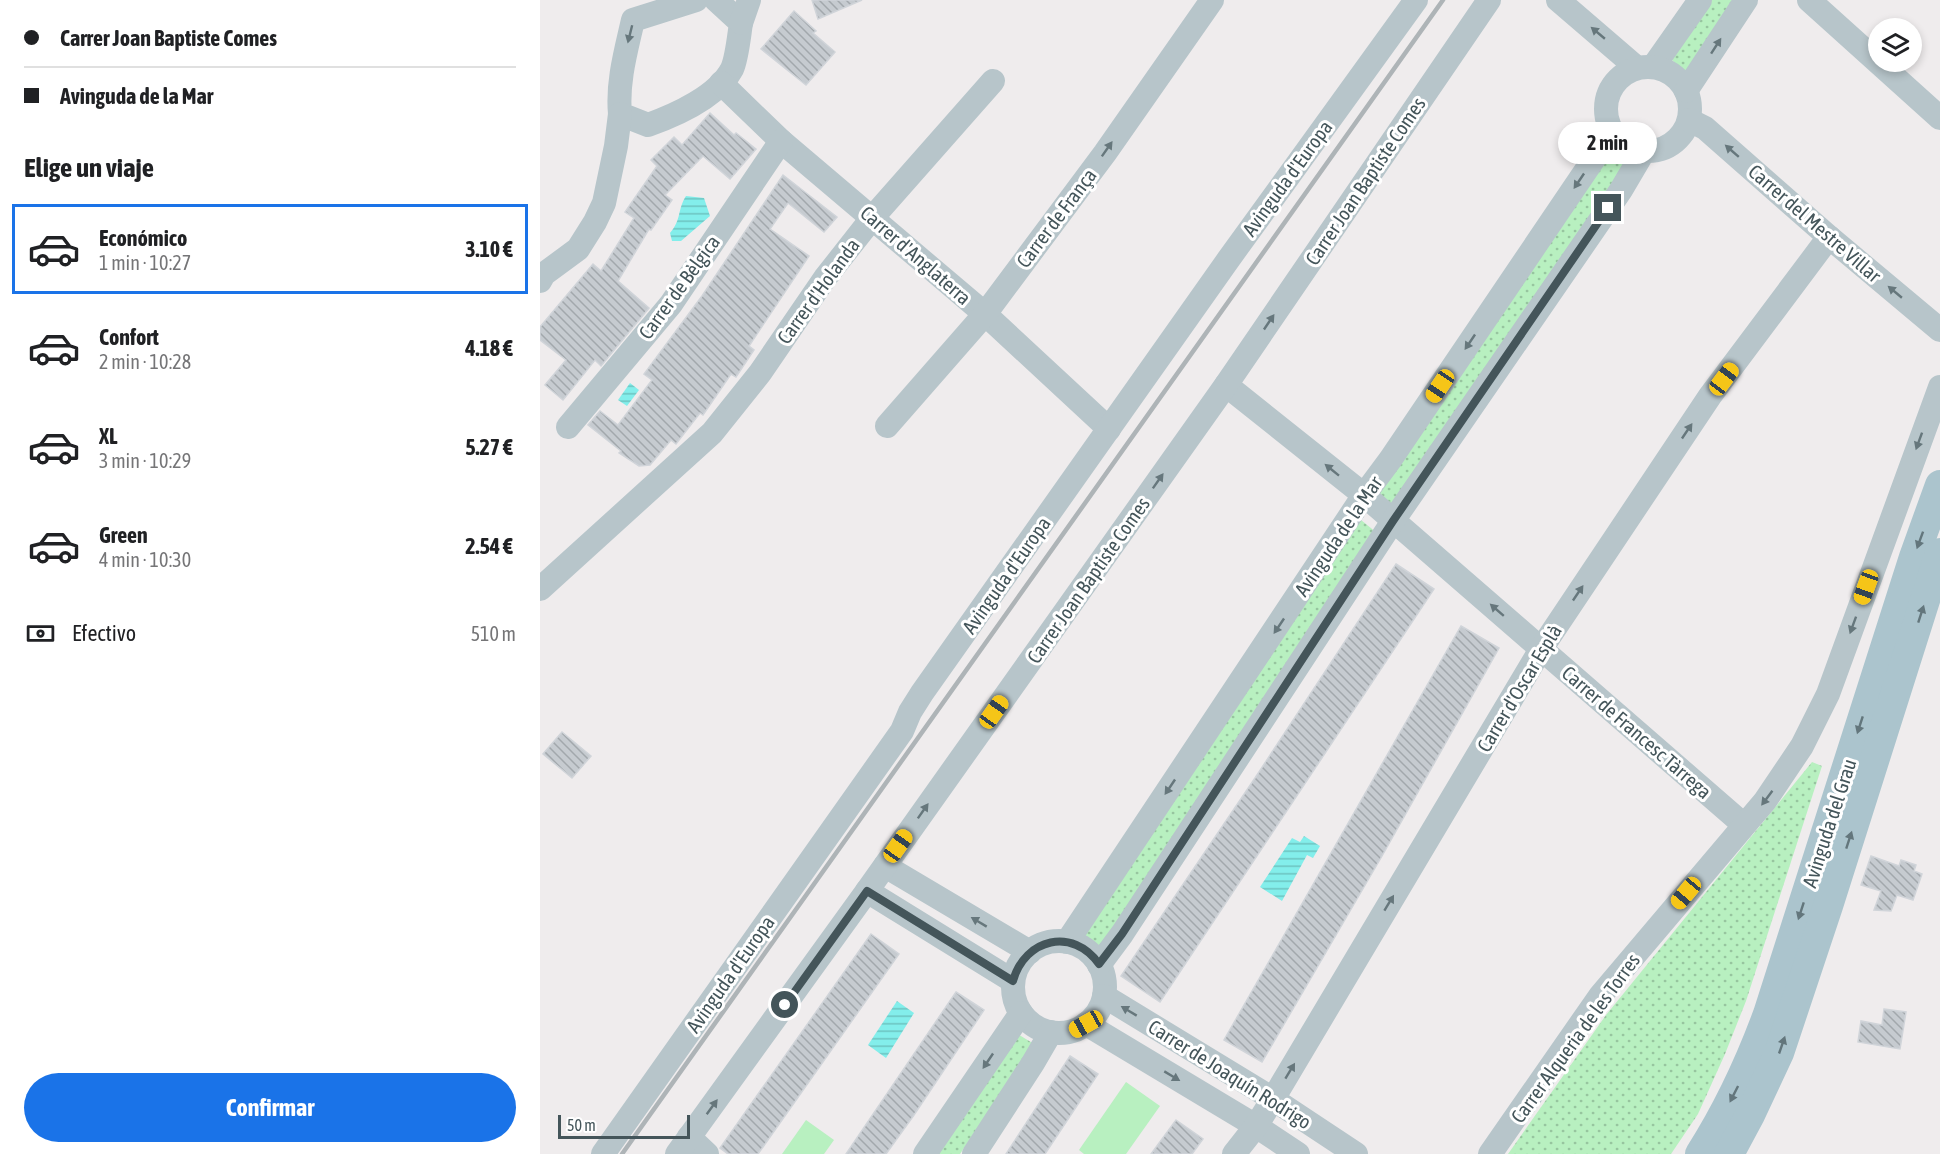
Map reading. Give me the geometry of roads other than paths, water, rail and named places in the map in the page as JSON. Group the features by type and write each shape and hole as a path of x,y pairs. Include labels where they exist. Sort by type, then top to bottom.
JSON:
{"main road":[{"name":"Avinguda del Grau","path":"1700,1154 1736,1091 1768,1014 1914,557 1940,485"},
{"name":"Avinguda del Grau","path":"1729,1154 1779,1053 1940,553"}],"street":[{"path":"541,275 578,249 604,203 616,146 625,53 633,20 696,0"},
{"path":"716,0 741,23"},
{"path":"616,146 648,125 698,102 721,83 732,68 741,23 749,0"},
{"name":"Carrer de França","path":"887,426 985,314 1104,153 1212,0"},
{"name":"Avinguda d'Europa","path":"603,1154 902,731 922,693 1234,250 1416,0"},
{"name":"Carrer Joan Baptiste Comes","path":"683,1146 1226,385 1489,0"},
{"path":"1558,0 1645,67 1672,75 1686,91 1689,100 1689,120 1684,131 1667,147 1644,151 1626,145 1612,132 1605,108 1608,95 1623,75 1645,67 1700,0"},
{"path":"1686,91 1746,0"},
{"path":"1814,2 1940,118"},
{"name":"Carrer d'Holanda","path":"540,589 712,433 760,373 825,278 873,217 993,81"},
{"name":"Carrer d'Anglaterra","path":"721,83 781,141 985,314 1109,429"},
{"path":"620,114 648,125"},
{"name":"Carrer del Mestre Villar","path":"1689,120 1705,128 1829,237 1940,330"},
{"name":"Avinguda de la Mar","path":"1067,942 1364,495 1612,132"},
{"name":"Carrer de Bèlgica","path":"568,427 671,304 781,141"},
{"name":"Avinguda de la Mar","path":"1099,964 1122,934 1393,521 1614,199 1644,151"},
{"name":"Carrer d'Oscar Esplà","path":"1234,1154 1273,1099 1541,649 1710,396 1829,237"},
{"name":"Carrer de Francesc Tàrrega","path":"1226,385 1364,495 1744,825"},
{"name":"Carrer Alqueria de les Torres","path":"1490,1154 1600,996 1765,801 1802,746 1824,703 1940,387"},
{"path":"885,866 1030,952"},
{"path":"867,891 1013,981"},
{"path":"1067,942 1087,951 1099,964 1105,985 1104,996 1098,1012 1086,1024 1063,1033 1051,1032 1033,1025 1021,1013 1016,1003 1013,981 1016,970 1030,952 1041,945 1067,942"},
{"name":"Carrer de Joaquín Rodrigo","path":"1104,996 1273,1099 1356,1154"},
{"path":"925,1154 1021,1013"},
{"path":"1086,1024 1256,1126 1298,1154"},
{"path":"974,1154 1034,1063 1051,1032"},
{"path":"683,1146 707,1154"}],"water":[{"path":"686,196 704,198 710,216 681,241 672,241 670,233"},
{"path":"630,383 639,390 627,406 618,400"},
{"path":"1304,836 1320,846 1313,858 1307,855 1282,901 1260,887 1292,838 1300,842"},
{"path":"897,1001 914,1013 886,1058 868,1045"}],"railway":[{"path":"622,1154 1443,0"}]}
